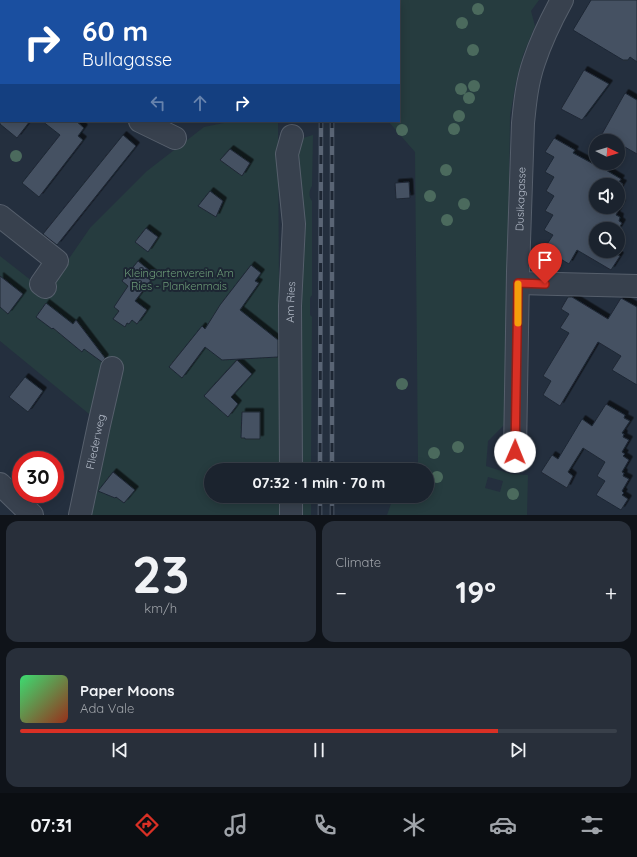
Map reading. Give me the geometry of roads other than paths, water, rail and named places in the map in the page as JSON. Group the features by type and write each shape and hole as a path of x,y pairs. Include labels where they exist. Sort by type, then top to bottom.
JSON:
{"street":[{"name":"Dusikagasse","path":"515,452 518,283 525,100 533,64 549,25 562,0"},
{"path":"142,122 175,138"},
{"name":"Am Ries","path":"291,463 290,306 294,224 287,154 292,136"},
{"path":"0,216 57,261 41,284 45,287"},
{"path":"518,283 637,286"},
{"name":"Fliederweg","path":"80,515 112,368"},
{"path":"0,484 32,515"},
{"path":"291,503 291,515"}],"railway":[{"path":"320,463 321,122"},
{"path":"332,122 332,463"},
{"path":"320,503 320,515"},
{"path":"332,503 332,515"}],"park label":[{"name":"Kleingartenverein Am Ries - Plankenmais","path":"179,279"}]}
